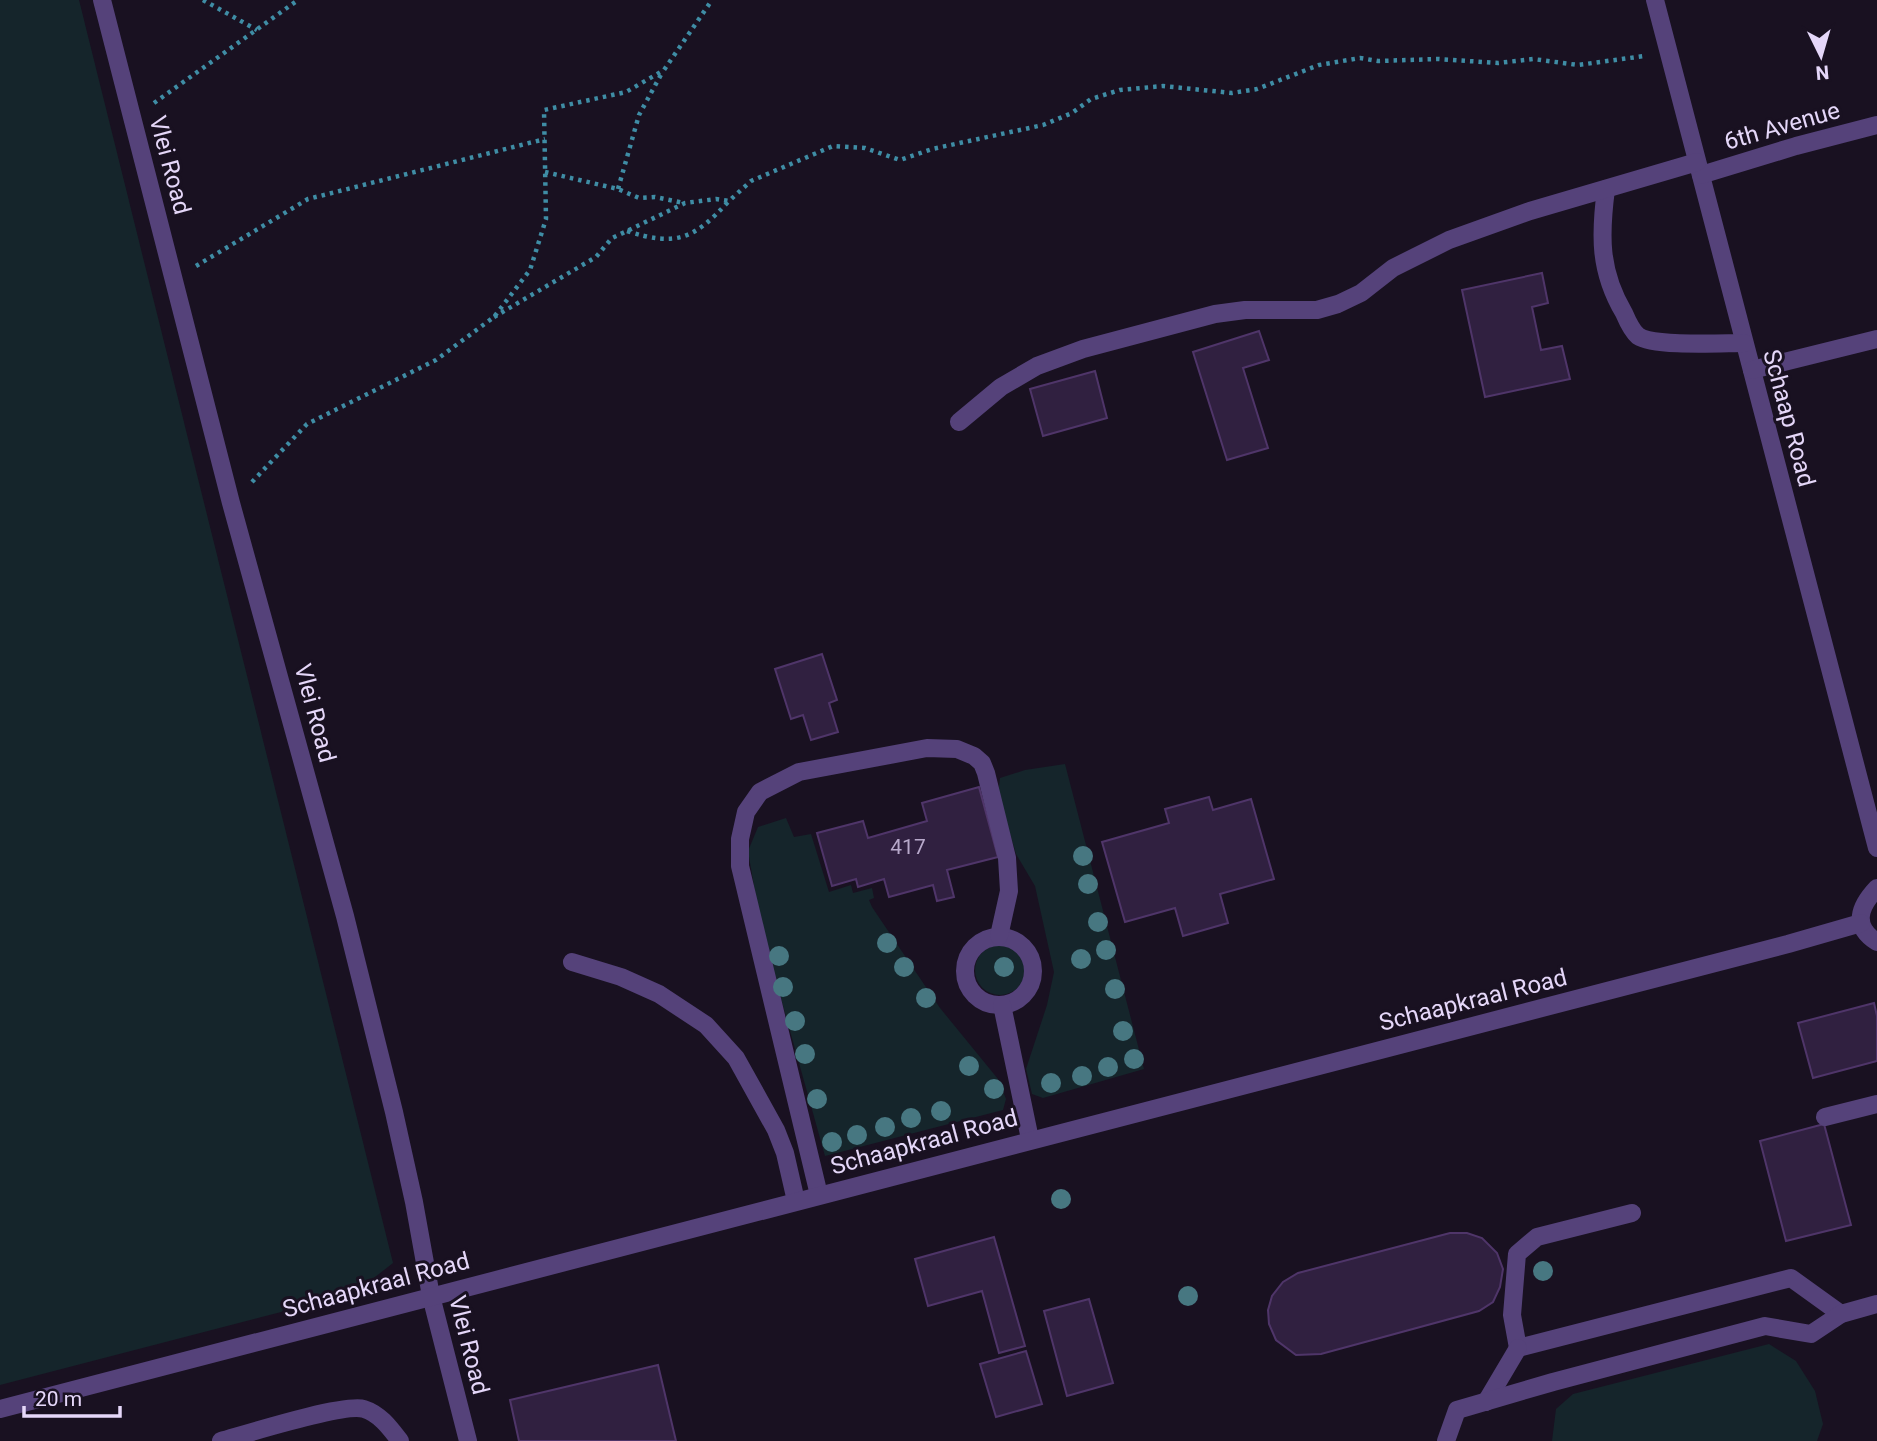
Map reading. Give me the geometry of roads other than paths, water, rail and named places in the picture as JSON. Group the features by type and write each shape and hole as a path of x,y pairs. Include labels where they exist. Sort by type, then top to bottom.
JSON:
{"street":[{"name":"Vlei Road","path":"102,0 232,503 352,942 414,1202 432,1296 468,1441"},
{"name":"Schaap Road","path":"1655,0 1877,848"},
{"name":"6th Avenue","path":"959,422 1001,387 1037,366 1083,349 1214,314 1245,310 1317,310 1361,293 1393,268 1449,240 1531,211 1605,188 1785,149 1877,125"},
{"path":"1605,188 1601,226 1602,262 1615,299 1637,335 1656,342 1744,343"},
{"path":"1752,370 1877,339"},
{"path":"819,1195 740,866 740,839 746,812 760,792 799,772 927,748 957,748 974,756 982,763 986,774 1007,858 1009,891 999,936"},
{"path":"1877,888 1867,898 1861,910 1861,923 1867,936 1877,942"},
{"name":"Schaapkraal Road","path":"0,1409 1861,923"},
{"path":"999,936 1020,944 1032,963 1033,975 1030,986 1023,995 1002,1005 980,1000 966,983 964,972 965,961 978,943 999,936"},
{"path":"572,962 621,977 659,994 706,1025 736,1058 776,1130 796,1201"},
{"path":"1002,1005 1030,1139"},
{"path":"1825,1117 1877,1104"},
{"path":"1486,1402 1518,1348 1512,1315 1517,1254 1536,1237 1632,1213"},
{"path":"1518,1348 1791,1278 1841,1314"},
{"path":"1446,1441 1457,1410 1765,1326 1811,1334 1841,1314 1877,1304"},
{"path":"220,1441 335,1410 363,1408 383,1419 400,1441"}]}
